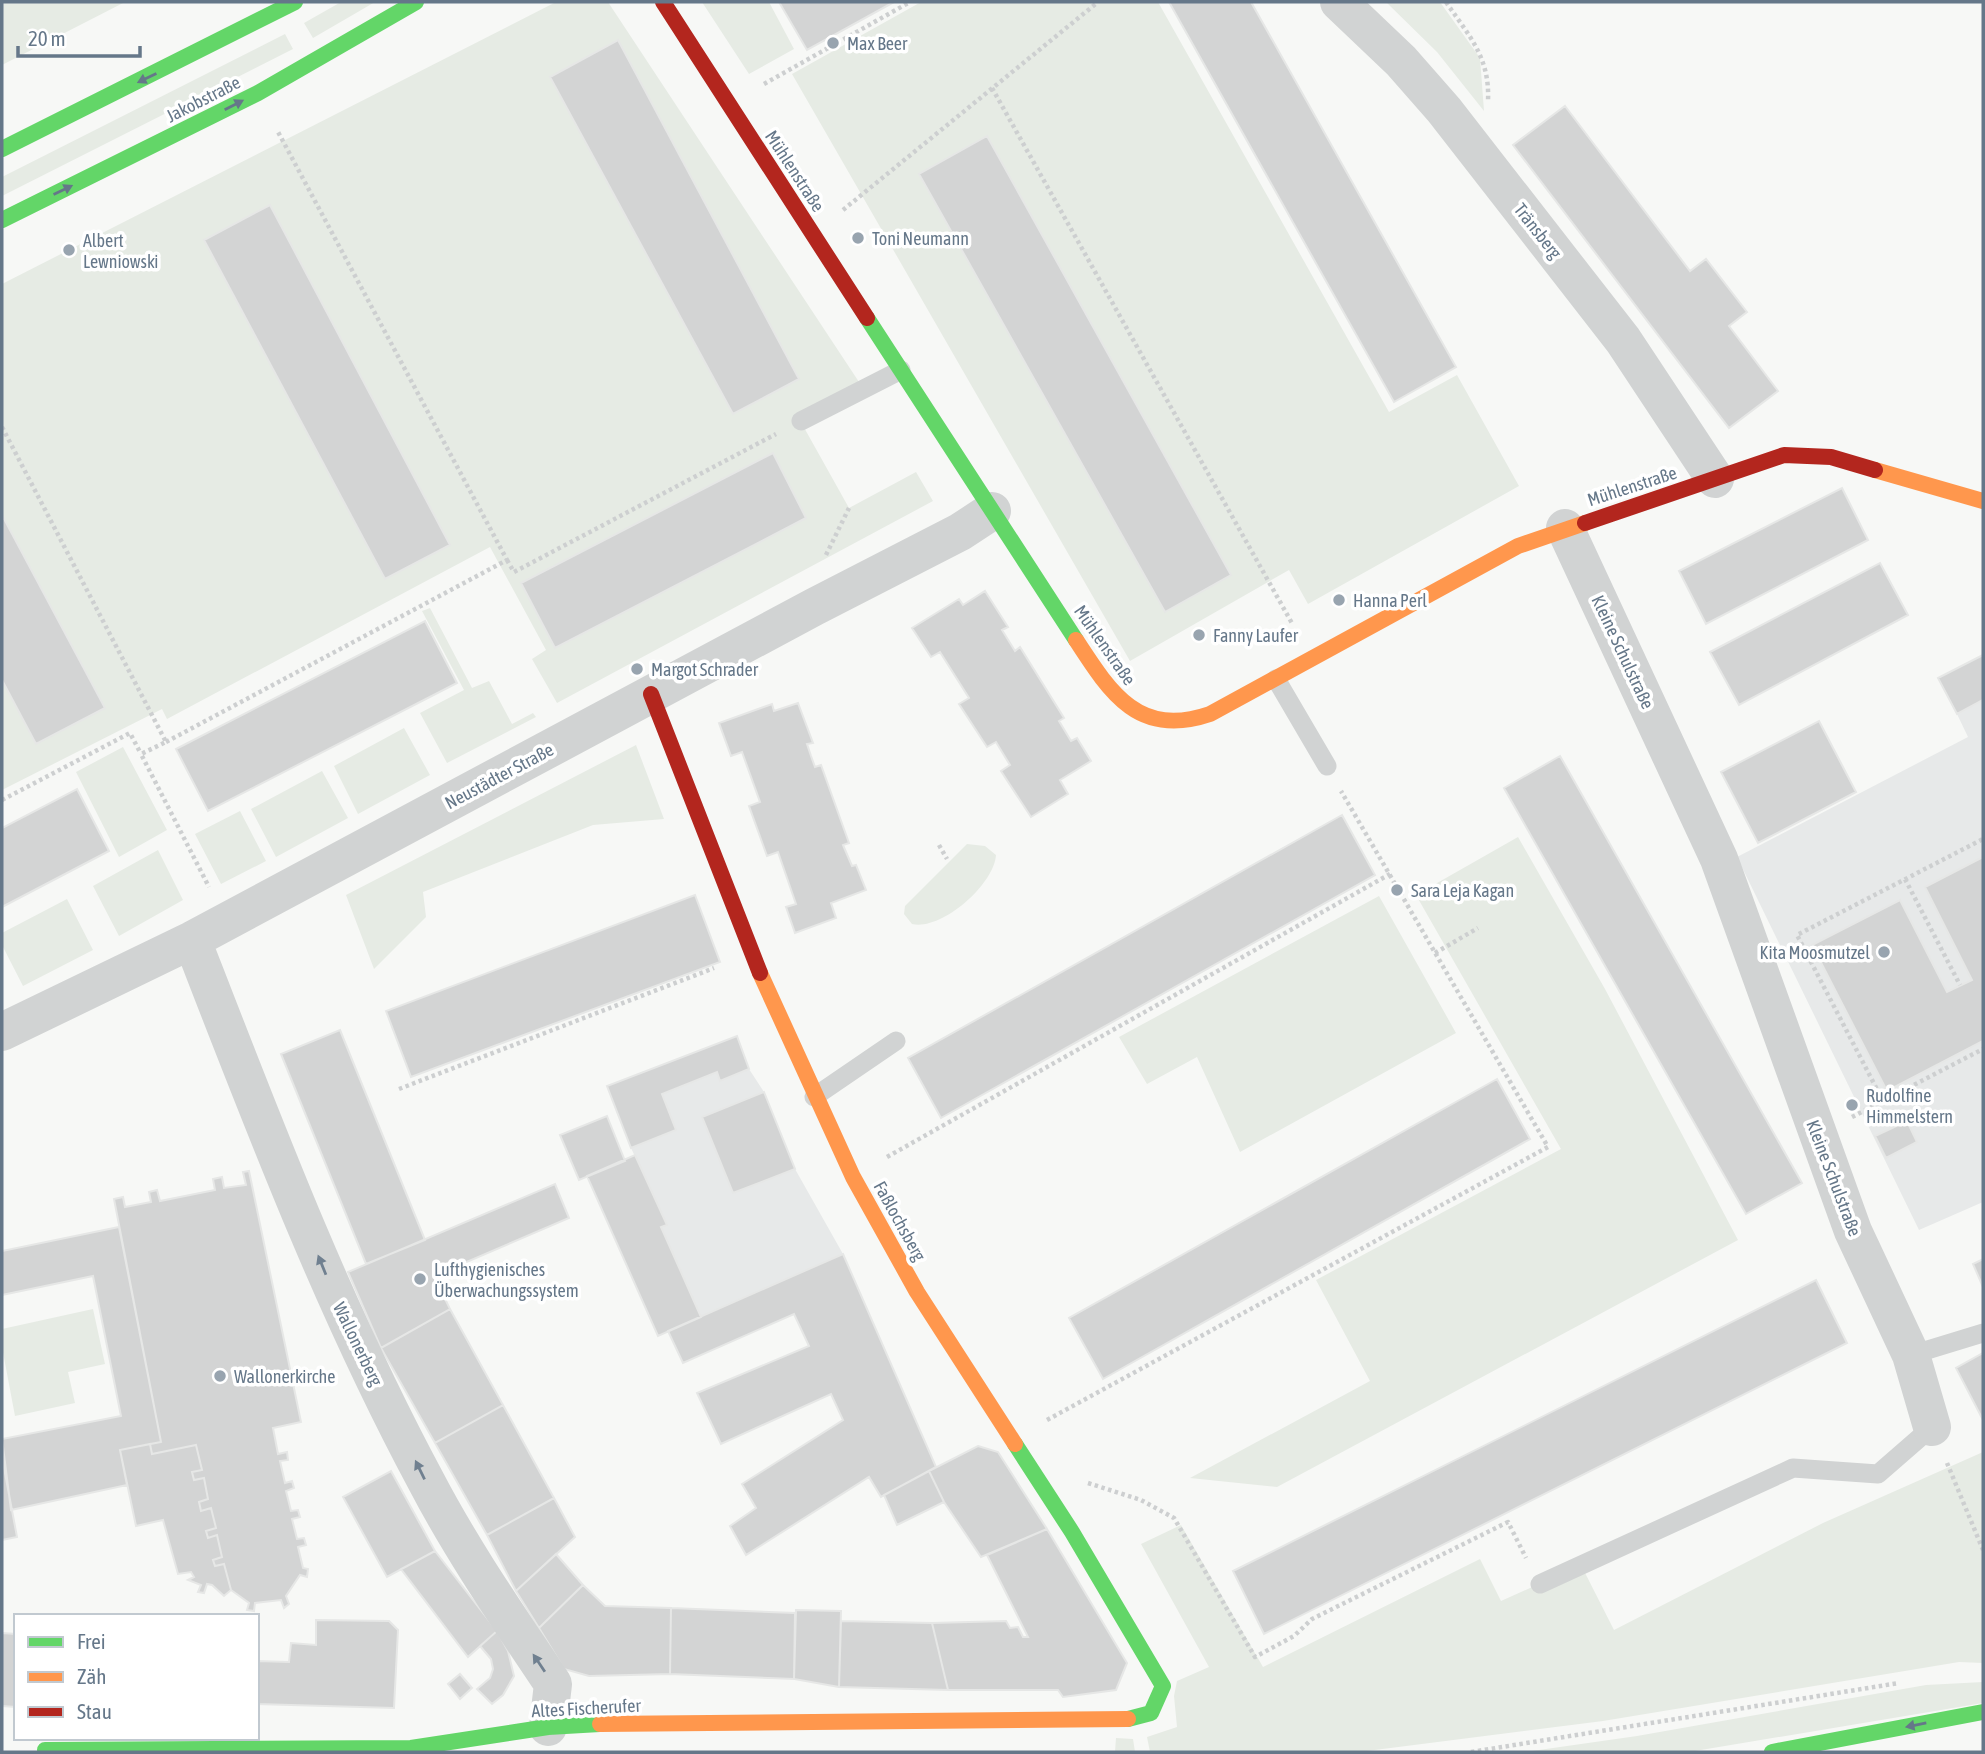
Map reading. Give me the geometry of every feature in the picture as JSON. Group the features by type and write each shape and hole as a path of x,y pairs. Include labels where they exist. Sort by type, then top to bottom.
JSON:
{"street":[{"path":"2,149 295,2"},
{"name":"Jakobstraße","path":"2,220 258,93 416,2"},
{"name":"Mühlenstraße","path":"663,2 1102,680 1112,693 1138,715 1154,722 1186,722 1210,714 1518,546 1784,455 1831,457 1963,497 1983,500"},
{"name":"Tränsberg","path":"1339,2 1401,61 1453,121 1623,340 1715,479"},
{"name":"Neustädter Straße","path":"2,1032 227,922 651,694 960,532 992,511"},
{"name":"Kleine Schulstraße","path":"1565,528 1718,859 1853,1231 1911,1355 1932,1427"},
{"name":"Faßlochsberg","path":"651,694 751,954 814,1097 853,1177 917,1292 1046,1493 1163,1686 1151,1713 1130,1719"},
{"name":"Wallonerberg","path":"192,940 346,1321 426,1482 462,1545 553,1684 548,1727"},
{"path":"1772,1752 1983,1712"},
{"name":"Altes Fischerufer","path":"45,1750 411,1748 548,1727 619,1723 1130,1719"}],"lane":[{"path":"801,421 901,370"},
{"path":"1276,679 1327,766"},
{"path":"814,1097 896,1041"},
{"path":"1911,1355 1983,1333"},
{"path":"1540,1584 1793,1468 1878,1474 1932,1427"}],"path":[{"path":"756,88 910,2"},
{"path":"842,210 1097,2"},
{"path":"1446,2 1482,54 1488,78 1488,105"},
{"path":"992,89 1312,659"},
{"path":"277,130 514,572 801,421"},
{"path":"2,427 166,741"},
{"path":"141,754 507,559"},
{"path":"2,800 130,733 227,922"},
{"path":"1010,1440 1548,1147 1327,766"},
{"path":"1883,1101 1797,935 1983,839"},
{"path":"939,845 947,859"},
{"path":"853,1177 1390,874"},
{"path":"1905,880 1960,985"},
{"path":"1435,953 1478,928"},
{"path":"399,1089 751,954"},
{"path":"1863,1111 1983,1049"},
{"path":"1932,1427 1983,1550"},
{"path":"1046,1493 1071,1478 1128,1495 1167,1512 1181,1525 1255,1657 1294,1636 1312,1619 1508,1522 1540,1584"},
{"path":"1471,1752 1912,1681"}],"shaded area":[{"path":"2,2 125,2 2,65"},
{"path":"341,2 375,2 313,38 304,23"},
{"path":"556,2 608,2 859,382 797,415 849,508 916,472 933,501 557,703 532,659 546,650 490,547 167,719 162,709 2,790 2,680 36,744 105,708 2,515 2,284","holes":["618,40 799,378 733,414 550,77","270,205 450,545 385,579 204,240"]},
{"path":"702,2 769,2 794,49 749,74"},
{"path":"921,2 1158,2 1389,412 1457,375 1519,486 1308,604 1289,570 1130,661 792,74","holes":["987,136 1134,404 1165,612 919,175"]},
{"path":"1386,2 1440,2 1480,58 1484,111 1437,52"},
{"path":"285,34 293,49 2,196 2,177"},
{"path":"430,608 472,688 489,681 512,724 533,713 536,717 447,763 420,713 464,690 422,611"},
{"name":"Kita Moosmutzel","path":"1983,700 1983,1202 1919,1230 1737,857 1968,737 1957,714"},
{"path":"404,728 430,775 358,814 334,766"},
{"path":"636,745 664,819 593,825 423,892 426,917 374,969 346,895"},
{"path":"123,747 167,830 119,857 76,772"},
{"path":"322,771 348,818 276,857 251,809"},
{"path":"240,811 266,861 221,884 195,834"},
{"path":"1518,837 1605,989 1738,1240 1277,1487 1190,1478 1370,1381 1316,1280 1561,1149 1416,895"},
{"path":"967,844 985,846 996,855 986,879 976,892 951,913 924,924 912,924 904,914 905,906"},
{"path":"158,850 183,900 119,936 93,886"},
{"path":"1379,896 1456,1033 1240,1152 1197,1057 1147,1084 1119,1037"},
{"path":"67,899 93,950 23,986 2,945 2,933"},
{"path":"749,1069 764,1092 702,1117 733,1193 795,1169 843,1254 701,1317 661,1227 667,1224 631,1148 676,1130 662,1094 717,1072 720,1081"},
{"path":"93,1309 105,1364 68,1372 75,1403 15,1416 2,1347 2,1329"},
{"path":"1983,1452 1983,1663 1959,1662 1603,1721 1359,1752 1150,1752 1147,1737 1177,1727 1174,1696 1177,1681 1209,1667 1141,1544 1181,1525 1263,1667 1480,1559 1501,1601 1581,1565 1614,1630 1823,1523"},
{"path":"1983,1682 1983,1703 1689,1752 1525,1752 1637,1736 1926,1685"},
{"path":"1116,1738 1133,1739 1135,1752 1115,1752"}],"building":[{"path":"779,2 894,2 807,50"},
{"path":"1169,2 1251,2 1456,367 1394,402"},
{"path":"618,40 799,379 733,414 550,77"},
{"path":"1565,106 1690,271 1706,259 1747,312 1729,326 1778,391 1729,428 1513,145"},
{"path":"987,136 1231,575 1165,612 919,174"},
{"path":"270,205 450,545 385,579 204,240"},
{"path":"773,453 806,518 555,648 521,583"},
{"path":"1842,488 1868,540 1706,624 1679,571"},
{"path":"2,515 105,708 36,744 2,680"},
{"path":"1880,563 1908,615 1739,705 1710,652"},
{"path":"985,591 1008,627 1002,630 1015,651 1020,647 1064,718 1059,721 1071,741 1077,738 1091,761 1060,780 1068,794 1031,817 1001,771 1010,765 996,742 987,747 959,704 969,698 940,652 931,657 912,628 959,599 963,605"},
{"path":"425,621 457,683 208,811 176,749"},
{"path":"1983,655 1983,700 1957,714 1938,678"},
{"path":"798,703 813,743 807,744 815,767 821,765 849,843 843,845 852,866 856,865 866,890 831,903 836,918 795,933 786,907 796,904 778,852 767,856 749,806 760,802 742,752 731,756 719,723 772,704 774,711"},
{"path":"1819,721 1856,792 1758,843 1721,772"},
{"path":"1560,756 1802,1183 1746,1214 1504,788"},
{"path":"77,789 109,851 2,907 2,828"},
{"path":"1342,815 1375,875 941,1118 908,1058"},
{"path":"1983,857 1983,1041 1887,1091 1812,945 1900,900 1947,992 1972,980 1925,887"},
{"path":"695,895 720,962 411,1077 386,1011"},
{"path":"340,1030 425,1240 366,1264 281,1054"},
{"path":"737,1036 749,1069 720,1081 717,1072 662,1094 676,1130 631,1148 607,1086"},
{"path":"1497,1079 1530,1139 1103,1379 1069,1318"},
{"path":"764,1092 795,1169 733,1193 702,1117"},
{"path":"607,1116 625,1161 579,1180 560,1135"},
{"path":"1907,1121 1917,1142 1886,1158 1875,1136"},
{"path":"635,1155 667,1225 661,1227 701,1317 658,1336 587,1176"},
{"name":"Wallonerkirche","path":"249,1171 301,1422 273,1428 278,1454 287,1452 288,1460 280,1461 285,1483 292,1481 294,1488 286,1491 291,1511 298,1510 300,1517 292,1519 297,1539 304,1538 306,1545 298,1547 303,1568 308,1569 307,1577 300,1575 286,1596 289,1604 284,1608 281,1600 255,1603 254,1611 247,1610 249,1603 231,1590 224,1564 215,1566 213,1560 222,1557 217,1535 208,1538 206,1531 216,1528 211,1508 201,1511 199,1502 208,1499 204,1478 194,1480 192,1472 202,1470 196,1445 152,1454 150,1444 161,1442 114,1199 123,1197 125,1207 151,1202 149,1192 157,1190 160,1201 215,1190 213,1179 222,1177 224,1188 246,1185 243,1172"},
{"path":"555,1184 569,1218 434,1276 450,1309 381,1348 348,1272"},
{"path":"119,1227 161,1442 120,1450 127,1485 11,1510 2,1439 121,1416 93,1276 2,1295 2,1251"},
{"path":"843,1254 936,1467 881,1497 869,1477 746,1555 730,1526 756,1508 742,1484 843,1420 831,1394 721,1444 697,1393 809,1346 794,1314 683,1363 668,1331"},
{"path":"1983,1259 1983,1287 1973,1264"},
{"path":"1816,1280 1847,1343 1264,1634 1233,1571"},
{"path":"450,1309 503,1405 435,1443 381,1348"},
{"path":"1983,1353 1983,1420 1956,1368"},
{"path":"503,1405 554,1498 487,1535 435,1443"},
{"path":"150,1444 152,1454 196,1445 202,1470 192,1472 194,1480 204,1478 208,1499 199,1502 201,1511 211,1508 216,1528 206,1531 208,1538 217,1535 222,1557 213,1560 215,1566 224,1564 231,1590 224,1596 207,1584 204,1593 198,1592 201,1585 188,1580 194,1577 191,1572 178,1574 163,1520 136,1526 120,1450"},
{"path":"978,1446 998,1452 1047,1529 981,1557 944,1502 929,1471"},
{"path":"2,1457 17,1537 2,1540"},
{"path":"391,1471 435,1551 387,1577 343,1497"},
{"path":"929,1471 944,1502 897,1525 884,1495"},
{"path":"554,1498 575,1537 516,1591 487,1535"},
{"path":"1047,1529 1127,1663 1116,1690 1063,1697 1058,1690 948,1690 932,1623 1006,1621 1010,1628 1018,1627 1023,1637 1028,1637 987,1555"},
{"path":"435,1551 497,1631 468,1657 401,1569"},
{"path":"556,1554 583,1585 539,1628 516,1591"},
{"path":"583,1585 605,1606 671,1608 670,1674 589,1676 564,1669 539,1628"},
{"path":"671,1608 795,1613 794,1679 670,1674"},
{"path":"796,1610 841,1611 839,1687 794,1679"},
{"path":"316,1620 389,1621 398,1630 394,1708 259,1704 259,1661 289,1662 291,1643 316,1645"},
{"path":"841,1621 932,1623 948,1690 839,1687"},
{"path":"497,1631 508,1651 514,1676 503,1695 492,1704 477,1689 490,1678 493,1669 491,1659 480,1646"},
{"path":"2,1633 14,1634 14,1707 2,1706"},
{"path":"460,1674 472,1688 460,1699 448,1684"}],"traffic: fast":[{"path":"2,149 295,2"},
{"path":"2,220 258,93 416,2"},
{"path":"867,318 1076,640"},
{"path":"1015,1444 1072,1532 1163,1686 1151,1713 1128,1719"},
{"path":"1772,1752 1983,1712"},
{"path":"45,1750 411,1748 548,1727 600,1724"}],"traffic: slow":[{"path":"1875,470 1983,501"},
{"path":"1076,640 1102,678 1130,706 1146,715 1164,720 1185,720 1210,714 1518,546 1585,523"},
{"path":"760,973 853,1177 917,1292 1015,1444"},
{"path":"600,1724 1128,1719"}],"traffic: jam":[{"path":"663,2 867,318"},
{"path":"1585,523 1784,455 1831,457 1875,470"},
{"path":"651,694 760,973"}],"place":[{"name":"Max Beer","path":"833,43"},
{"name":"Toni Neumann","path":"858,238"},
{"name":"Albert Lewniowski","path":"69,250"},
{"name":"Hanna Perl","path":"1339,600"},
{"name":"Fanny Laufer","path":"1199,635"},
{"name":"Margot Schrader","path":"637,669"},
{"name":"Sara Leja Kagan","path":"1397,890"},
{"name":"Kita Moosmutzel","path":"1884,952"},
{"name":"Rudolfine Himmelstern","path":"1852,1105"},
{"name":"Lufthygienisches Überwachungssystem","path":"420,1279"},
{"name":"Wallonerkirche","path":"220,1376"}]}
